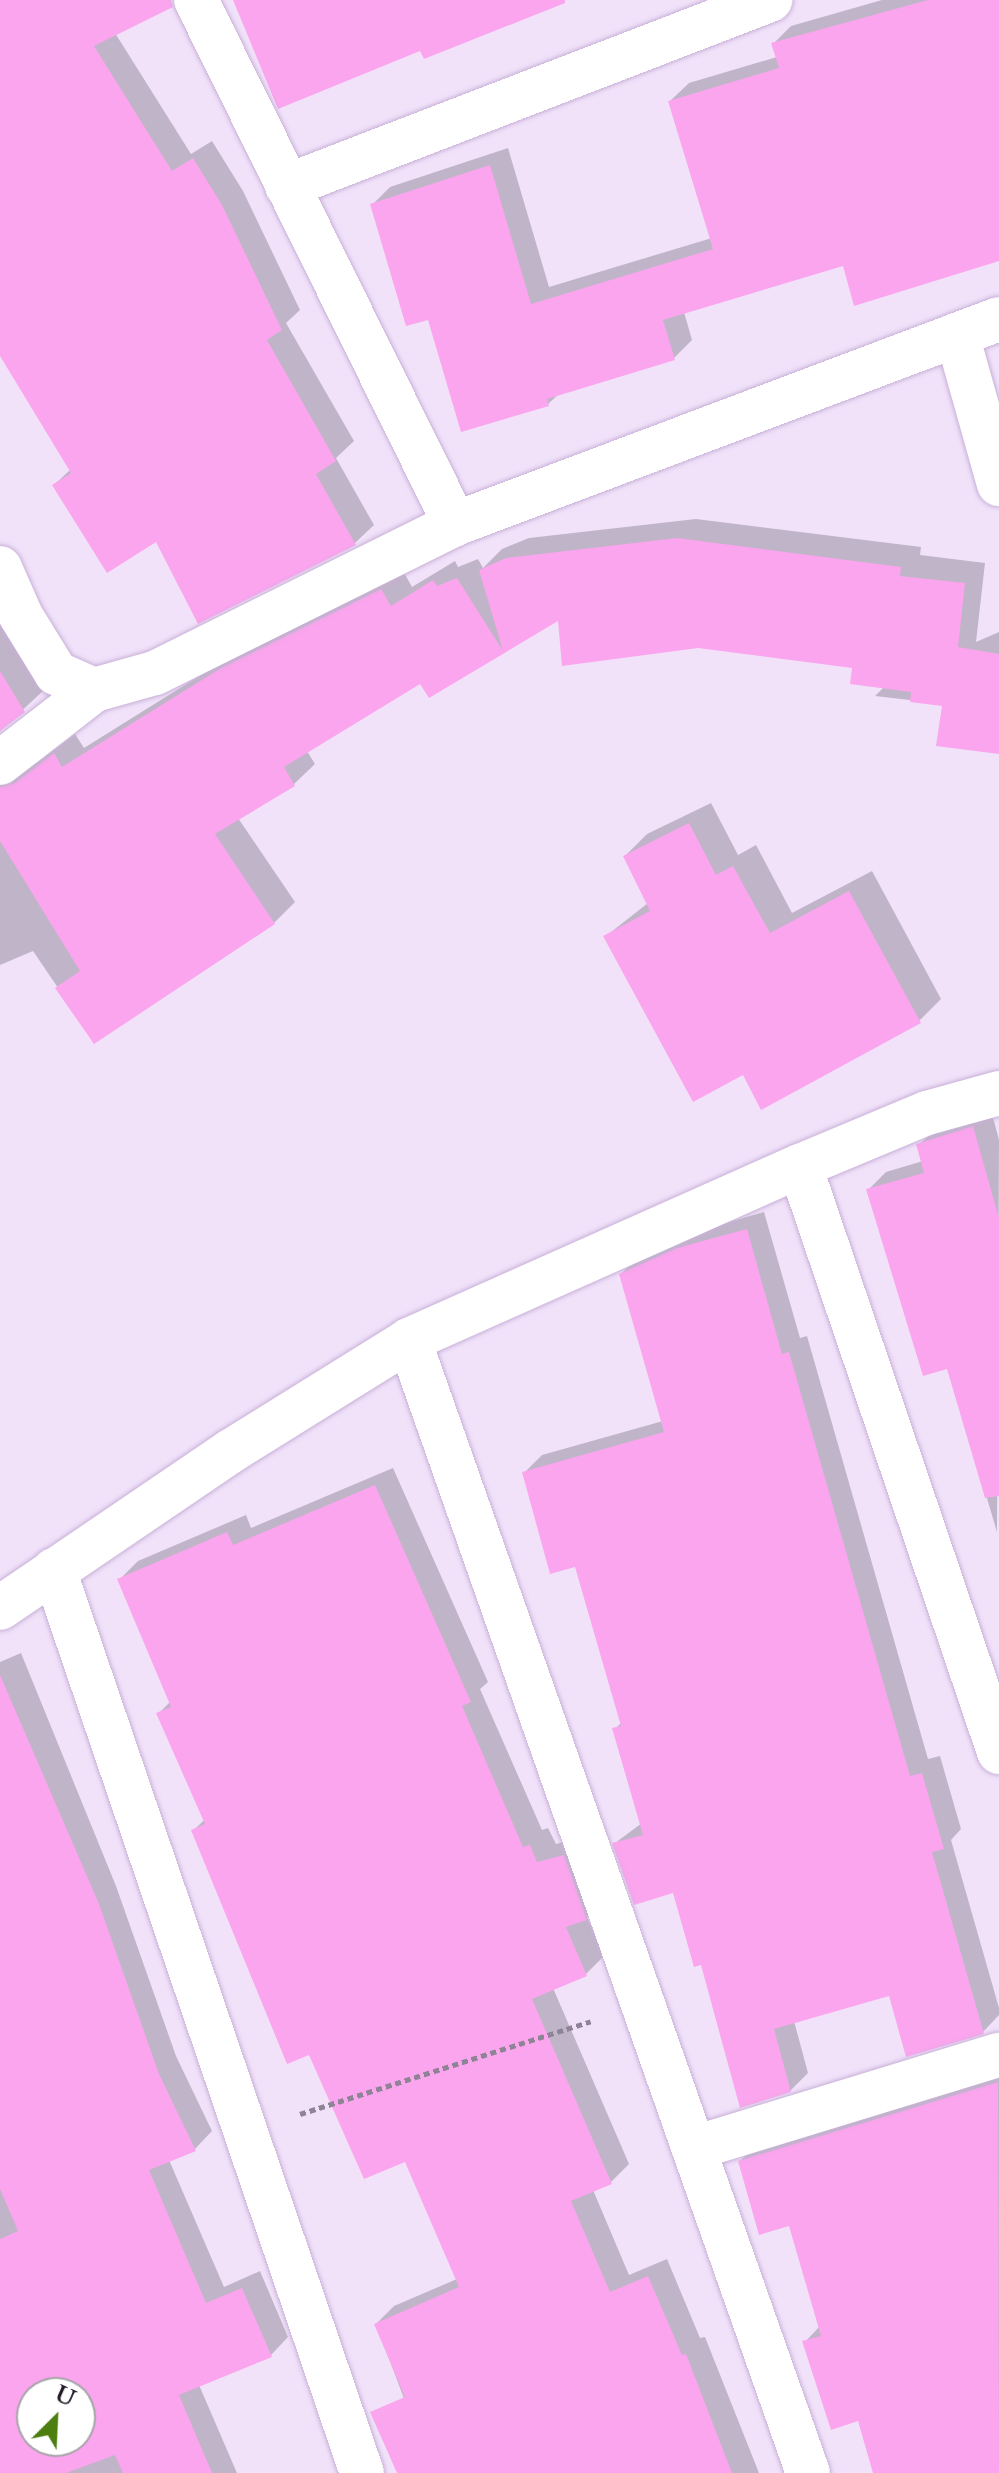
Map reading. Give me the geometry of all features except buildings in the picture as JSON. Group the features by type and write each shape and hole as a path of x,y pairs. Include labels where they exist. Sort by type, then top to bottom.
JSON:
{"street":[{"path":"196,0 455,524"},
{"path":"287,186 770,0"},
{"path":"0,763 94,690 155,673 455,524 999,319"},
{"path":"957,335 999,484"},
{"path":"0,568 21,616 56,673 94,690"},
{"path":"0,1608 409,1340 800,1166 927,1113 999,1093"},
{"path":"800,1166 999,1752"},
{"path":"409,1340 808,2473"},
{"path":"54,1570 362,2473"},
{"path":"694,2148 999,2055"}],"path":[{"path":"246,2131 642,2005"}]}
